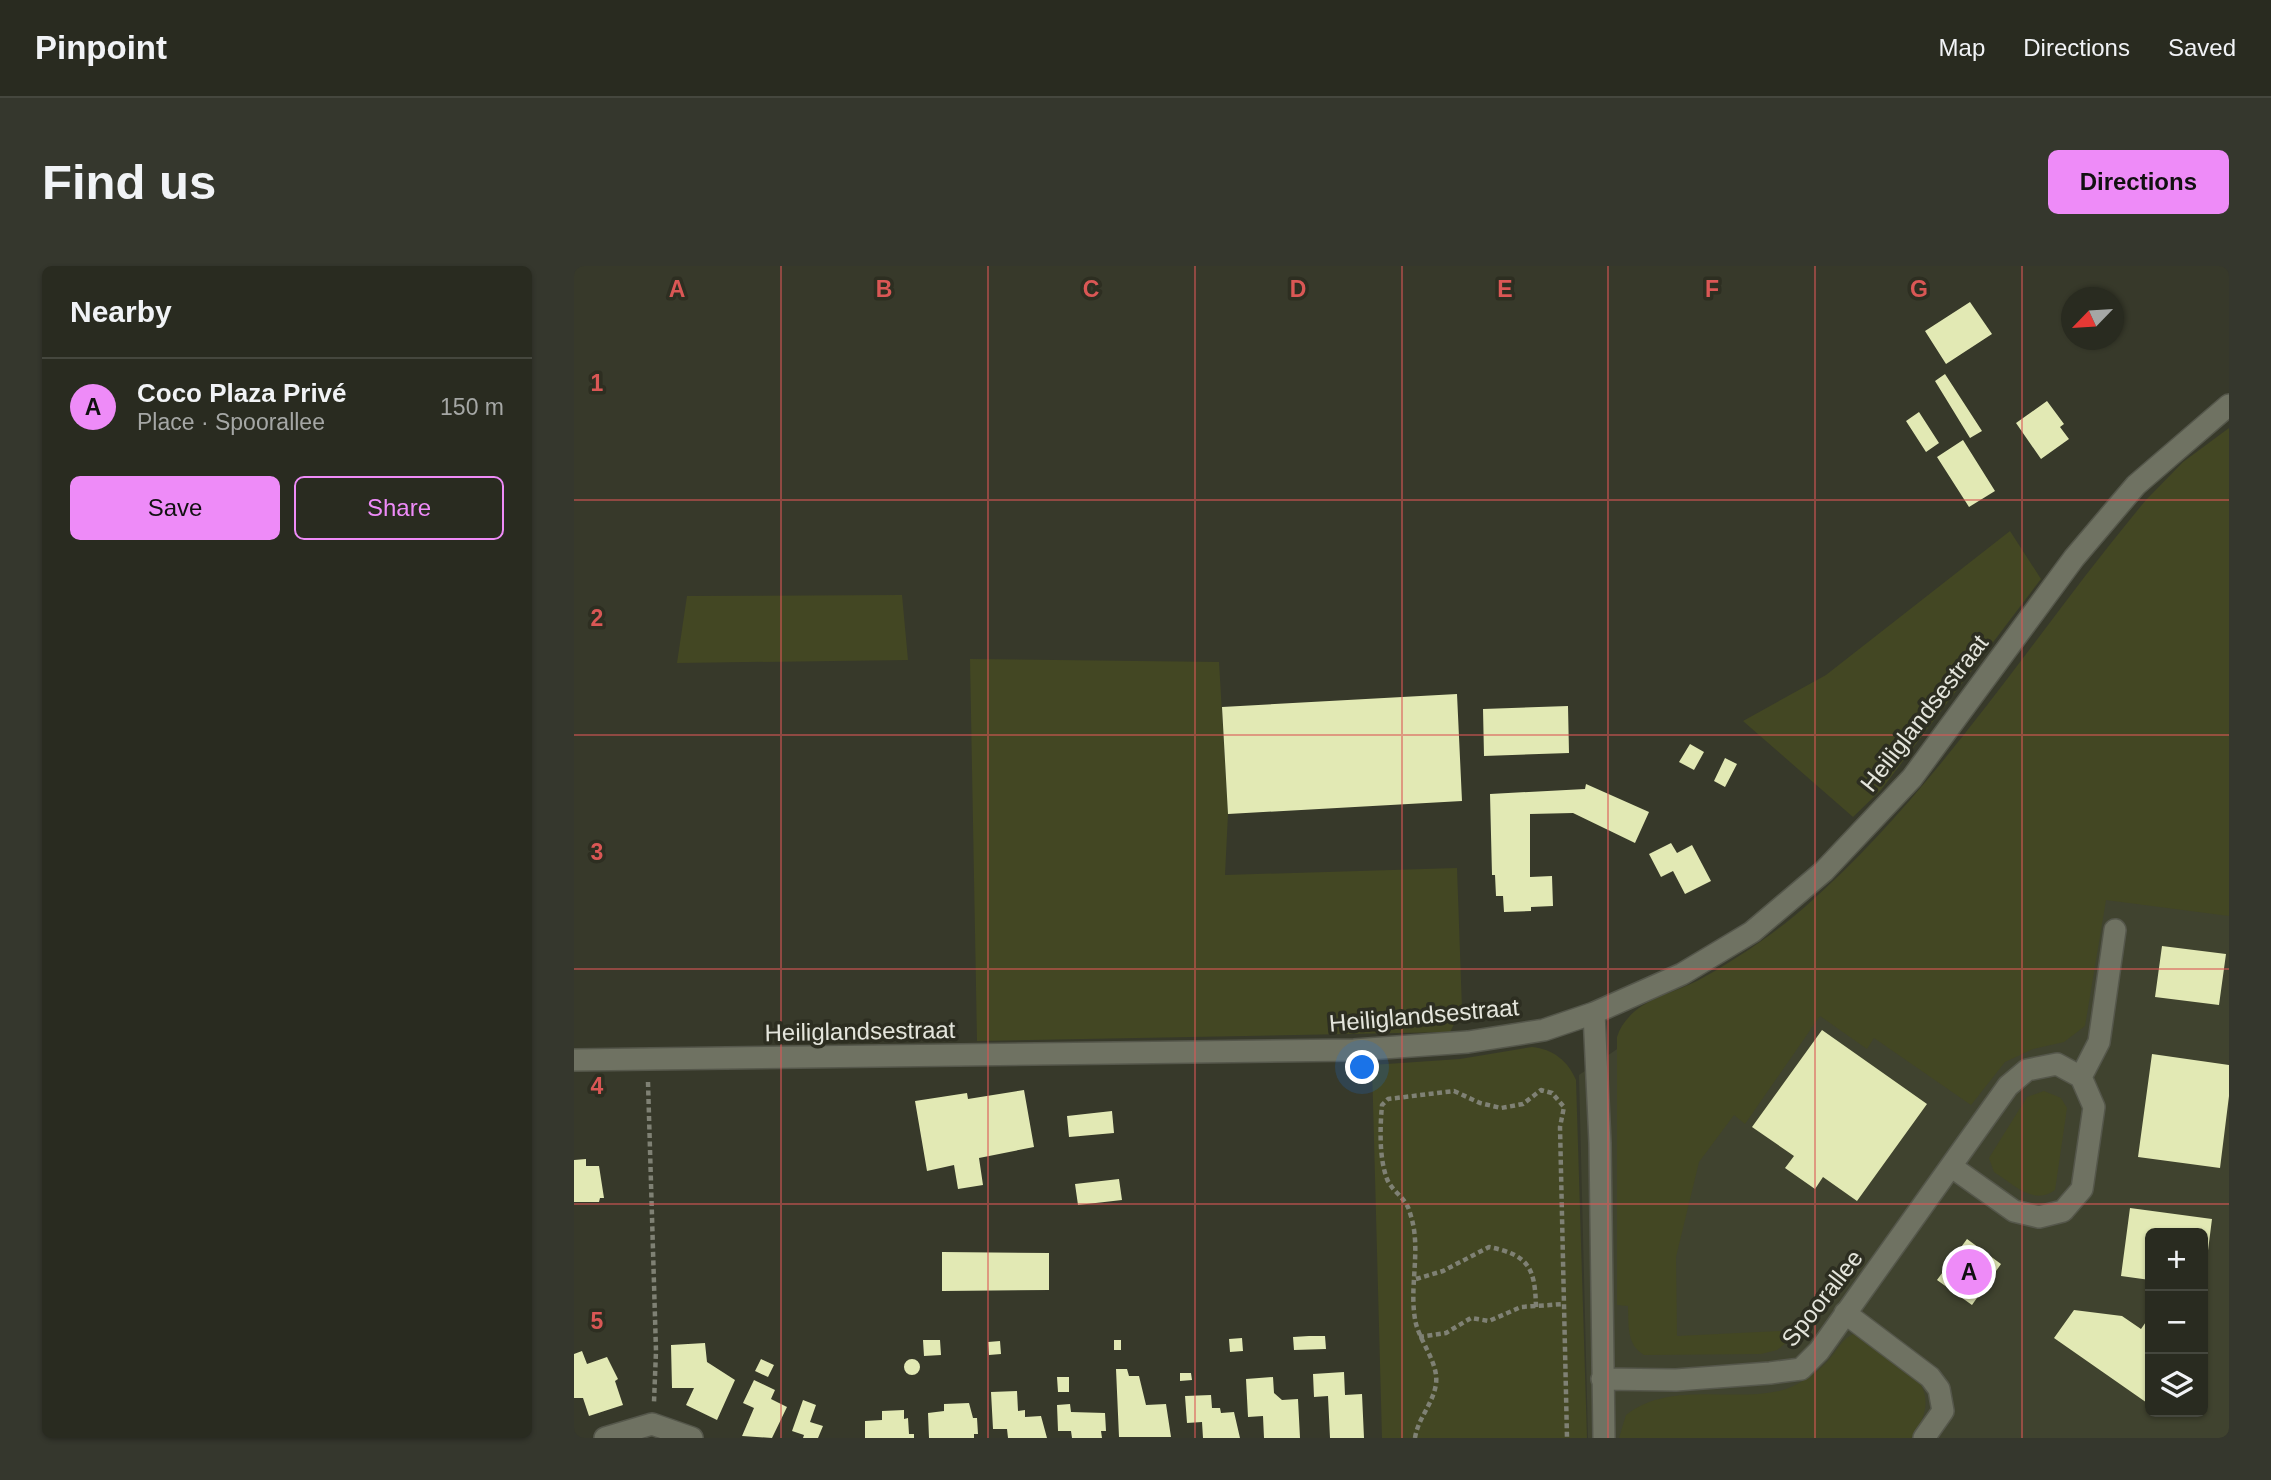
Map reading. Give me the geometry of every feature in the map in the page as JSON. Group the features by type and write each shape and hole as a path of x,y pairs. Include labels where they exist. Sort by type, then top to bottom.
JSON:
{"street":[{"name":"Heiliglandsestraat","path":"574,1060 1354,1051 1468,1042 1544,1030 1594,1013 1682,974 1752,932 1824,871 1912,778 2074,558 2136,485 2229,405"},
{"path":"1951,1167 2014,1211 2039,1217 2063,1211 2082,1189 2094,1107 2081,1077 2099,1042 2115,930"},
{"path":"1594,1013 1600,1143 1604,1438"},
{"name":"Spoorallee","path":"1602,1379 1676,1380 1801,1369 1819,1351 2008,1086 2027,1070 2057,1064 2081,1077"},
{"path":"1845,1313 1930,1377 1939,1389 1943,1411 1924,1438"},
{"path":"605,1438 652,1424 692,1438"}],"path":[{"path":"648,1060 656,1351 652,1424"},
{"path":"1415,1438 1419,1420 1433,1396 1437,1380 1432,1360 1419,1337 1414,1316 1416,1242 1411,1213 1403,1196 1394,1190 1384,1167 1381,1105 1388,1099 1454,1091 1480,1103 1501,1108 1523,1104 1541,1090 1552,1093 1564,1107 1560,1127 1567,1438"},
{"path":"1416,1279 1443,1271 1489,1247 1506,1250 1527,1263 1536,1280 1536,1307"},
{"path":"1419,1337 1446,1333 1471,1318 1489,1321 1521,1307 1564,1304"}],"shaded area":[{"path":"2229,455 2229,1438 1588,1438 1579,1075 1915,846"}],"green space":[{"path":"2229,428 2229,916 2106,900 2085,1026 2064,1042 2033,1049 2005,1062 1971,1105 1874,1038 1867,1049 1820,1016 1745,1124 1734,1115 1699,1162 1676,1257 1677,1336 1802,1330 1777,1350 1761,1354 1644,1355 1631,1340 1628,1306 1617,1305 1617,1037 1622,1026 1642,1006 1697,981 1767,937 1806,906 1854,860 1942,762 2146,500 2183,462"},
{"path":"2010,531 2041,579 1881,790 1853,817 1743,721 1826,675"},
{"path":"902,595 908,660 677,663 687,596"},
{"path":"970,659 1219,662 1228,814 1225,875 1457,868 1462,1009 1450,1032 977,1041"},
{"path":"1532,1047 1547,1050 1559,1057 1576,1080 1587,1438 1382,1438 1372,1065 1460,1059"},
{"path":"2044,1091 2061,1098 2067,1108 2055,1190 2039,1196 2024,1192 1994,1172 1989,1158 2027,1097"},
{"path":"1856,1333 1916,1376 1921,1385 1925,1400 1924,1415 1912,1438 1619,1438 1626,1415 1661,1398 1700,1394 1760,1394 1792,1387 1816,1372 1843,1342"}],"building":[{"path":"1970,302 1992,334 1946,364 1925,331"},
{"path":"1945,374 1982,431 1970,438 1935,381"},
{"path":"2047,401 2064,424 2060,427 2069,439 2041,459 2016,423"},
{"path":"1919,412 1939,443 1926,452 1906,421"},
{"path":"1963,440 1995,491 1969,507 1937,457"},
{"path":"1457,694 1462,801 1228,814 1222,707"},
{"path":"1568,706 1569,753 1484,756 1483,709"},
{"path":"1690,744 1704,752 1694,770 1679,762"},
{"path":"1725,758 1737,764 1725,787 1714,781"},
{"path":"1586,784 1649,812 1635,843 1573,813 1530,814 1530,877 1552,876 1553,906 1531,907 1531,911 1504,912 1503,896 1496,896 1495,875 1492,875 1490,794 1585,789"},
{"path":"1671,843 1677,853 1692,845 1711,881 1685,894 1673,871 1661,877 1649,854"},
{"path":"2162,946 2226,954 2219,1005 2155,997"},
{"path":"1822,1030 1927,1104 1857,1201 1823,1177 1815,1189 1785,1168 1794,1156 1752,1127"},
{"path":"2152,1054 2229,1065 2229,1096 2220,1168 2138,1157"},
{"path":"1024,1090 1034,1147 979,1158 983,1185 958,1189 954,1165 927,1171 915,1101 967,1093 968,1099"},
{"path":"1112,1111 1114,1133 1069,1137 1067,1116"},
{"path":"586,1159 586,1166 599,1166 604,1198 600,1198 599,1202 574,1202 574,1160"},
{"path":"1119,1179 1122,1200 1078,1205 1075,1184"},
{"path":"2130,1208 2212,1219 2208,1250 2208,1228 2145,1228 2145,1279 2121,1276"},
{"path":"1967,1239 2001,1264 1972,1305 1937,1280"},
{"path":"942,1252 1049,1253 1049,1290 942,1291"},
{"path":"2074,1310 2122,1316 2141,1329 2145,1323 2145,1402 2054,1338"},
{"path":"1325,1336 1326,1349 1294,1350 1293,1337"},
{"path":"1242,1338 1243,1351 1230,1352 1229,1339"},
{"path":"923,1340 940,1340 941,1355 924,1356"},
{"path":"1114,1340 1121,1340 1121,1350 1114,1350"},
{"path":"1000,1341 1001,1354 989,1355 988,1342"},
{"path":"705,1343 707,1362 735,1380 717,1420 686,1405 694,1388 672,1388 671,1345"},
{"path":"582,1351 587,1364 607,1357 618,1379 615,1381 623,1405 589,1416 583,1398 574,1398 574,1354"},
{"path":"761,1359 774,1365 768,1377 755,1371"},
{"path":"912,1359 918,1361 918,1373 912,1375 906,1373 904,1367 906,1361"},
{"path":"1116,1369 1127,1369 1129,1376 1139,1376 1146,1405 1166,1404 1171,1437 1119,1437"},
{"path":"1344,1372 1345,1395 1362,1394 1364,1438 1330,1438 1328,1396 1314,1397 1313,1374"},
{"path":"1180,1373 1191,1373 1192,1380 1180,1381"},
{"path":"1057,1377 1069,1377 1069,1392 1058,1392"},
{"path":"1273,1377 1274,1393 1282,1400 1298,1399 1300,1438 1264,1438 1263,1416 1248,1417 1246,1379"},
{"path":"754,1380 775,1390 771,1399 787,1407 772,1438 742,1436 754,1408 743,1403"},
{"path":"1017,1391 1018,1411 1025,1410 1025,1417 1041,1416 1047,1438 1008,1438 1007,1429 993,1429 991,1392"},
{"path":"1211,1395 1212,1408 1220,1408 1221,1413 1234,1412 1240,1438 1203,1438 1202,1422 1187,1423 1185,1396"},
{"path":"803,1400 816,1405 810,1422 823,1426 818,1438 803,1438 804,1435 792,1431"},
{"path":"969,1403 973,1418 977,1418 978,1434 974,1434 974,1438 929,1438 928,1413 944,1411 944,1404"},
{"path":"1070,1404 1071,1412 1105,1413 1106,1431 1101,1431 1102,1438 1072,1438 1071,1431 1058,1431 1057,1405"},
{"path":"904,1410 904,1419 908,1418 909,1434 914,1434 914,1438 865,1438 865,1421 882,1420 882,1411"}],"place":[{"name":"Coco Plaza Privé","path":"1969,1272"}]}
